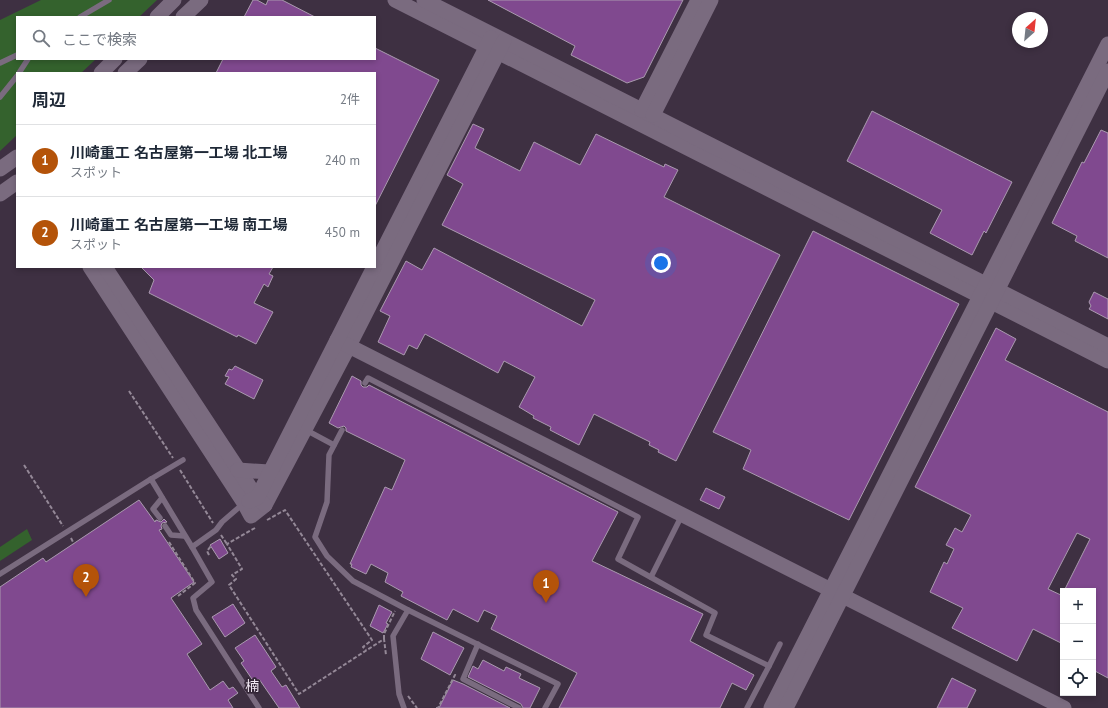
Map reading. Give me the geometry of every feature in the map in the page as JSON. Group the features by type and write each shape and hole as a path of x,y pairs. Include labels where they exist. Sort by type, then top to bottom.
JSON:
{"street":[{"path":"158,16 174,0"},
{"path":"184,16 201,0"},
{"path":"395,0 648,112 988,293 1108,361"},
{"path":"424,0 495,44 988,293 1108,346"},
{"path":"648,112 698,0"},
{"path":"648,112 711,0"},
{"path":"376,264 495,44"},
{"path":"255,502 300,426 495,44"},
{"path":"771,708 836,594 988,293 1108,44"},
{"path":"102,72 114,60"},
{"path":"126,72 139,60"},
{"path":"988,293 1108,71"},
{"path":"0,169 16,159"},
{"path":"0,194 16,183"},
{"path":"91,268 255,502"},
{"path":"106,268 238,470 255,502"},
{"path":"343,343 374,268"},
{"path":"343,343 836,594 1064,708"},
{"path":"255,502 269,472 300,426"},
{"path":"238,470 269,472"},
{"path":"786,708 836,594"}],"lane":[{"path":"82,16 109,0"},
{"path":"0,63 16,55"},
{"path":"20,72 27,60"},
{"path":"0,97 16,77"},
{"path":"366,383 368,378 638,517 618,559 715,613 706,634 768,666"},
{"path":"300,426 334,445"},
{"path":"342,430 329,454 327,502 315,537 326,556 353,581 408,610 558,684 545,708"},
{"path":"0,574 183,460"},
{"path":"151,480 212,582 193,598 196,610 259,708"},
{"path":"160,518 153,509 162,498"},
{"path":"192,547 216,530 222,522 255,502"},
{"path":"651,577 682,515"},
{"path":"165,526 171,535 184,536"},
{"path":"404,708 399,694 393,636 408,610"},
{"path":"478,644 463,679 519,708"},
{"path":"747,708 780,644"}],"path":[{"path":"24,465 53,511"},
{"path":"266,521 285,510 372,640 363,647 366,650"},
{"path":"260,525 227,544 242,568 232,575 236,579 229,586 299,694 366,650 384,640 387,661"},
{"path":"171,535 166,538 196,583 178,596"},
{"path":"209,555 207,551 211,546"},
{"path":"436,708 438,708 455,675 463,679"}],"green space":[{"path":"41,0 157,0 140,16 16,16 16,60 95,60 82,72 16,72 16,136 0,151 0,20"},
{"path":"27,529 32,540 0,561 0,547"}],"building":[{"path":"253,0 257,0 266,5 268,0 282,0 313,16 245,16"},
{"path":"488,0 683,0 644,77 627,83 571,55 575,46"},
{"path":"376,48 439,80 376,204 376,72 216,72 222,60 376,60"},
{"path":"872,111 1012,182 986,233 984,231 972,255 930,233 942,210 847,161"},
{"path":"473,124 484,129 475,148 520,171 534,142 580,165 596,134 664,167 665,164 678,170 664,197 780,255 676,461 658,452 659,450 649,445 650,442 594,414 579,445 550,430 551,427 533,418 534,416 519,407 535,377 504,361 498,373 425,334 417,349 409,345 404,355 378,342 390,316 380,311 406,261 422,270 434,248 582,326 595,300 442,225 463,184 447,175"},
{"path":"1101,130 1108,133 1108,258 1075,241 1077,236 1052,223 1082,162 1084,163"},
{"path":"813,231 959,304 849,520 743,469 751,450 713,432"},
{"path":"142,268 272,268 269,274 273,276 268,287 264,284 254,303 273,312 256,344 238,335 237,337 149,293 154,280"},
{"path":"1094,292 1108,299 1108,319 1089,309 1091,306 1089,302"},
{"path":"996,328 1016,339 1005,360 1108,412 1108,678 1096,672 1096,588 1066,588 1090,539 1077,533 1048,589 1060,595 1060,642 1033,629 1017,661 952,628 963,608 930,592 944,562 947,564 954,549 946,545 955,528 962,532 971,515 915,487"},
{"path":"235,366 263,380 254,399 225,384 229,377 225,376 229,369 232,370"},
{"path":"352,376 361,381 361,385 363,387 367,387 369,385 618,512 592,561 703,614 690,641 754,675 746,690 732,683 720,708 559,708 577,673 491,629 497,616 484,610 478,622 453,609 447,620 401,596 403,592 385,582 388,573 371,564 366,574 351,567 352,564 350,564 385,487 392,490 405,460 346,431 344,426 338,428 329,423"},
{"path":"706,488 725,497 719,509 700,500"},
{"path":"139,500 155,522 156,520 161,522 164,519 167,522 162,523 162,529 159,530 194,582 171,598 202,644 187,654 210,690 223,681 229,689 233,687 238,693 228,700 233,708 0,708 0,587 43,558 46,562"},
{"path":"220,539 228,553 219,559 210,545"},
{"path":"233,604 245,623 225,637 212,617"},
{"path":"379,605 392,612 383,633 370,626"},
{"path":"433,632 464,648 450,675 421,659"},
{"path":"255,635 276,667 271,671 282,687 286,685 300,708 279,708 259,679 254,682 241,663 244,661 235,648"},
{"path":"483,660 504,671 506,667 521,674 519,678 540,688 530,708 523,708 521,704 468,677 473,666 478,669"},
{"path":"952,678 976,690 967,708 937,708"},
{"path":"453,680 463,684 510,708 439,708"}],"place":[{"name":"川崎重工 名古屋第一工場 南工場","path":"86,597"},
{"name":"川崎重工 名古屋第一工場 北工場","path":"546,603"}],"district":[{"name":"楠","path":"252,686"}]}
